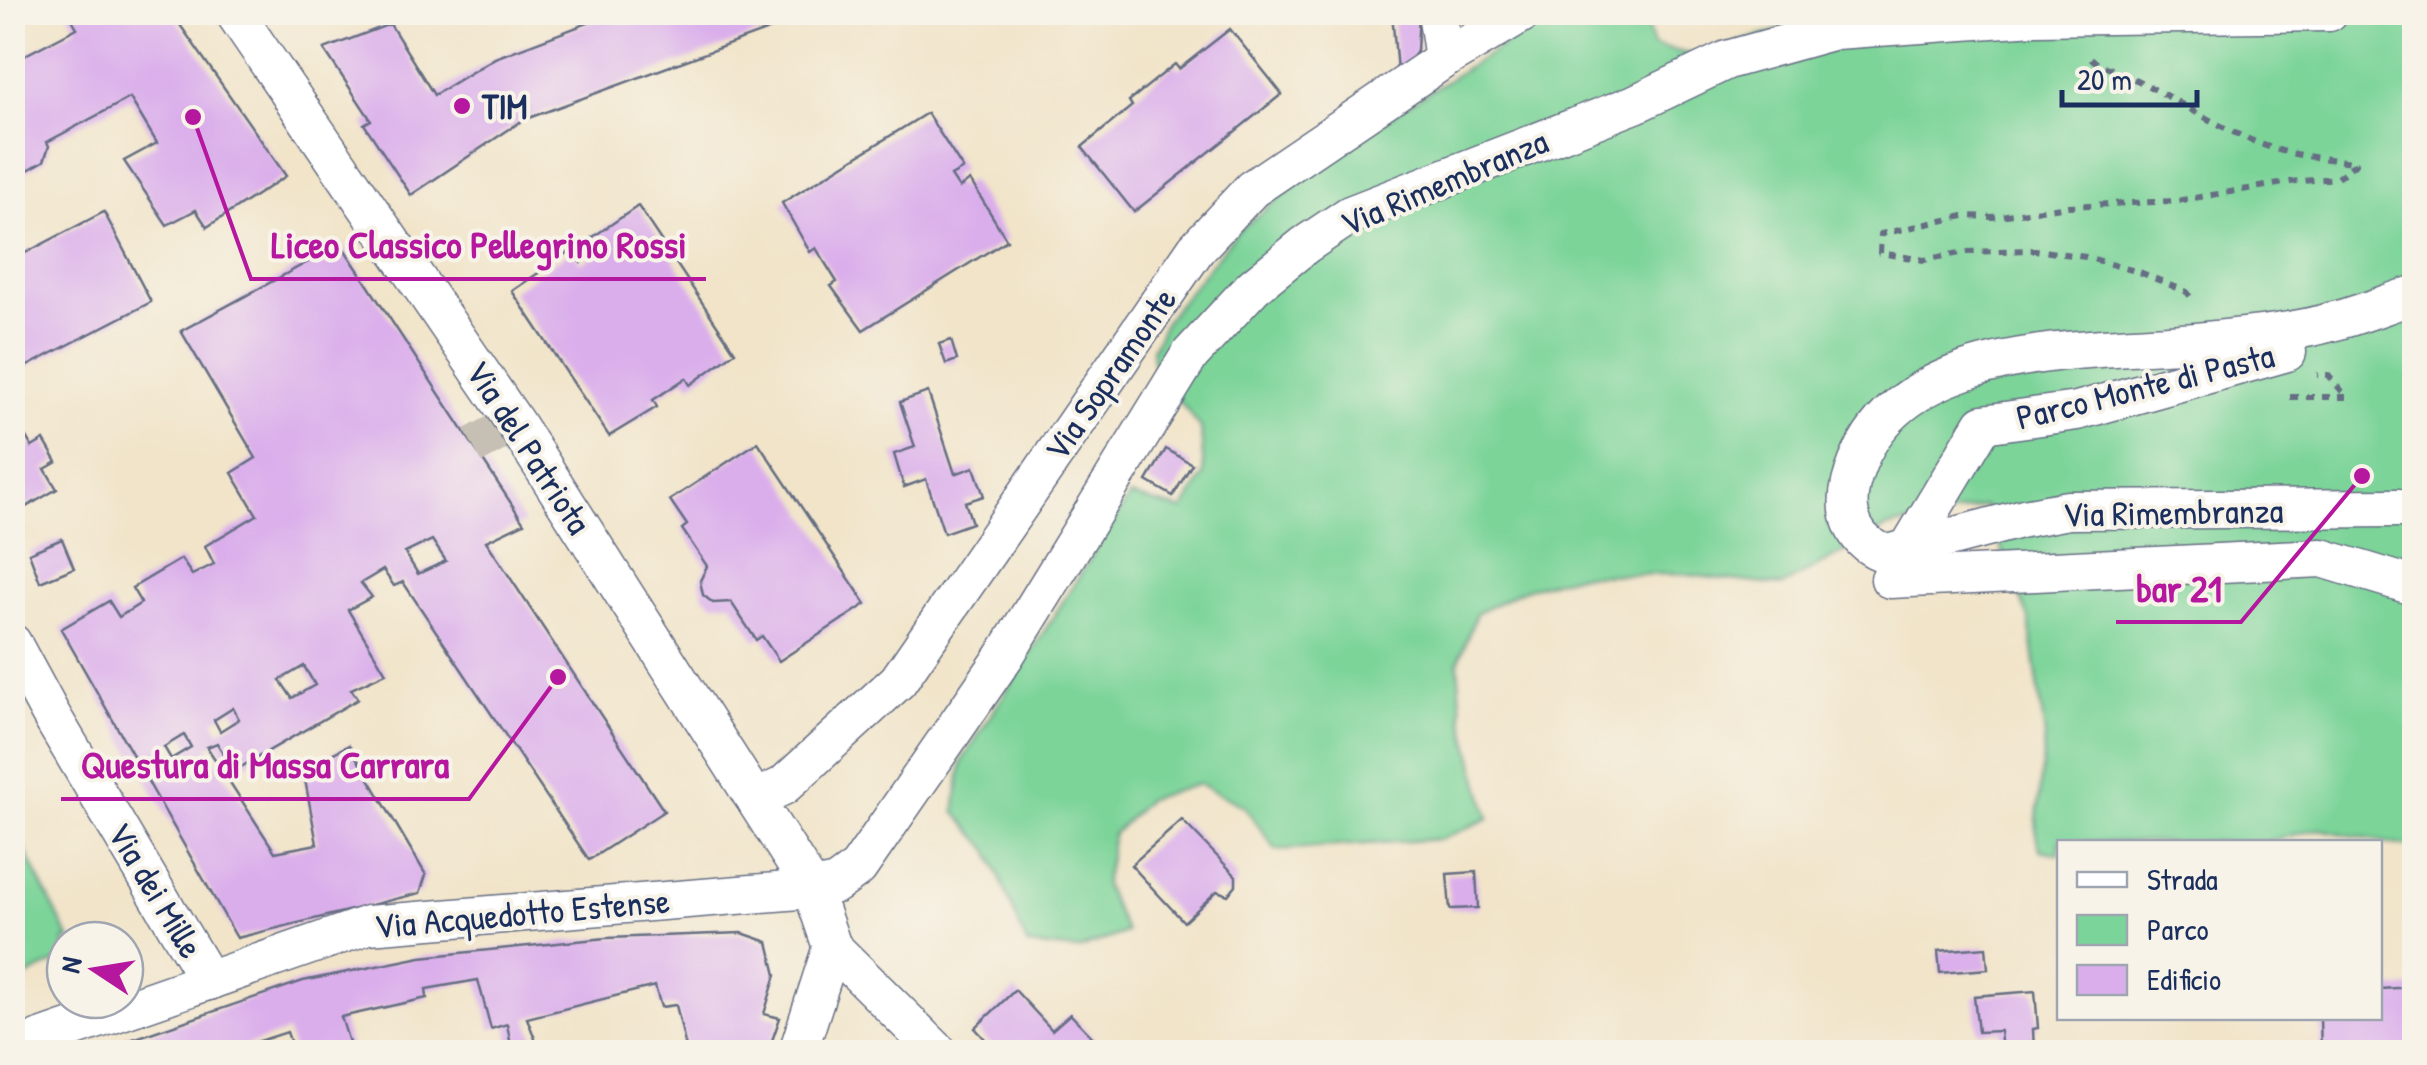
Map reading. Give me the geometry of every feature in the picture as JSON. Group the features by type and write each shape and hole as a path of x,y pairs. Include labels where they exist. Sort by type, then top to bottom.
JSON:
{"street":[{"name":"Via del Patriota","path":"234,12 515,423 812,889 832,947"},
{"path":"1437,12 1444,59"},
{"name":"Via Sopramonte","path":"755,799 782,786 898,680 1196,249 1252,189 1444,59 1524,12"},
{"name":"Via Rimembranza","path":"812,889 836,884 858,868 1004,658 1190,355 1253,287 1350,215 1635,104 1727,60 1835,30 2034,16 2329,12"},
{"name":"Via Rimembranza","path":"2400,508 2068,510 1888,554 1870,550 1855,533 1848,511 1856,466 1869,442 1893,414 1924,389 1983,364 2059,350 2219,340 2333,322 2414,294"},
{"name":"Parco Monte di Pasta","path":"1906,550 1983,424 2077,411 2246,361 2414,321"},
{"path":"1906,550 1890,579 2322,558 2414,586"},
{"name":"Via dei Mille","path":"12,644 210,981"},
{"name":"Via Acquedotto Estense","path":"12,1049 368,925 812,889"},
{"path":"798,1052 832,947 938,1052"}],"path":[{"path":"2034,16 2098,64 2166,93 2224,127 2274,149 2356,163 2337,178 2192,199 2068,206 1993,217 1964,216 1881,234 1880,254 1924,260 1965,252 2035,250 2086,258 2142,273 2187,292 2219,340"},
{"path":"2287,398 2348,397 2328,375 2310,375"}],"green space":[{"path":"1555,13 1643,13 1653,46 1698,56 1831,13 2414,13 2414,848 2319,829 2272,840 2057,840 2057,854 2040,850 2036,829 2045,736 2029,619 1985,506 1886,528 1782,586 1680,574 1577,575 1525,589 1476,614 1458,663 1462,716 1489,818 1442,839 1276,850 1245,807 1199,784 1148,799 1113,834 1104,885 1126,932 1078,950 1027,945 989,850 955,812 962,761 1130,496 1183,510 1204,475 1201,428 1181,403 1155,383 1152,350 1166,320 1236,233 1403,108"},
{"path":"13,827 60,920 45,920 45,968 13,983 13,967 18,964 12,954"}],"building":[{"path":"68,12 171,12 286,176 207,227 196,210 167,225 124,161 157,143 130,98 47,142 44,161 12,179 12,62 77,28"},
{"name":"TIM","path":"617,12 765,12 771,29 523,120 411,195 364,124 371,120 324,49 390,24 434,95 495,58"},
{"path":"1392,12 1419,12 1417,51 1397,71"},
{"path":"1466,12 1489,12 1467,23"},
{"path":"1230,29 1282,94 1134,212 1082,147 1132,106 1129,101 1175,64 1179,69"},
{"path":"927,113 963,169 951,176 959,188 970,180 1007,240 863,330 831,286 837,282 816,248 810,252 782,203"},
{"path":"638,206 735,352 690,385 686,378 653,400 657,407 609,436 512,291 572,250 581,263 592,256 584,243"},
{"path":"104,212 151,302 12,374 12,260"},
{"path":"341,244 524,523 486,541 664,811 589,860 403,582 394,586 383,570 361,583 372,597 348,610 386,673 351,689 358,699 234,771 217,743 207,747 275,852 317,844 303,769 349,745 426,875 420,893 237,938 61,629 109,601 119,617 141,603 132,588 181,559 192,575 214,564 205,546 257,515 232,473 256,458 181,331","holes":["432,540 446,561 418,574 405,553","304,666 315,685 292,698 280,680","233,708 239,719 220,731 214,720","184,735 191,747 171,759 164,747"]},
{"path":"951,340 957,360 946,364 939,344"},
{"path":"928,392 955,474 974,467 984,496 965,502 972,523 944,533 926,479 904,487 894,454 915,447 900,402"},
{"path":"17,422 32,447 44,440 57,462 45,469 57,489 12,515 12,425"},
{"path":"758,442 866,604 779,661 762,636 756,640 731,602 713,603 703,595 700,581 707,566 682,529 687,525 670,500"},
{"path":"1166,449 1192,464 1173,496 1147,481"},
{"path":"62,539 74,568 40,582 29,553"},
{"path":"1182,820 1236,876 1236,885 1228,895 1217,891 1184,922 1131,865"},
{"path":"1476,872 1478,908 1450,909 1447,874"},
{"path":"742,933 768,942 776,975 764,1014 780,1018 768,1052 687,1052 676,1005 661,1007 655,986 527,1018 540,1052 512,1052 507,1024 491,1029 478,980 426,989 427,998 341,1017 352,1052 294,1052 287,1032 226,1052 95,1052 303,981 421,957 606,938"},
{"path":"1986,947 1988,969 1940,973 1938,951"},
{"path":"2414,987 2414,1051 2321,1052 2320,1020 2382,1020 2382,989"},
{"path":"1015,990 1052,1030 1070,1014 1107,1052 997,1052 975,1028"},
{"path":"2035,991 2038,1028 2033,1029 2034,1052 2002,1052 2000,1031 1978,1032 1974,996"}],"tunnel":[{"path":"473,446 515,423"}],"place":[{"name":"TIM","path":"462,106"},
{"name":"Liceo Classico Pellegrino Rossi","path":"193,117"},
{"name":"bar 21","path":"2362,476"},
{"name":"Questura di Massa Carrara","path":"558,677"}]}
